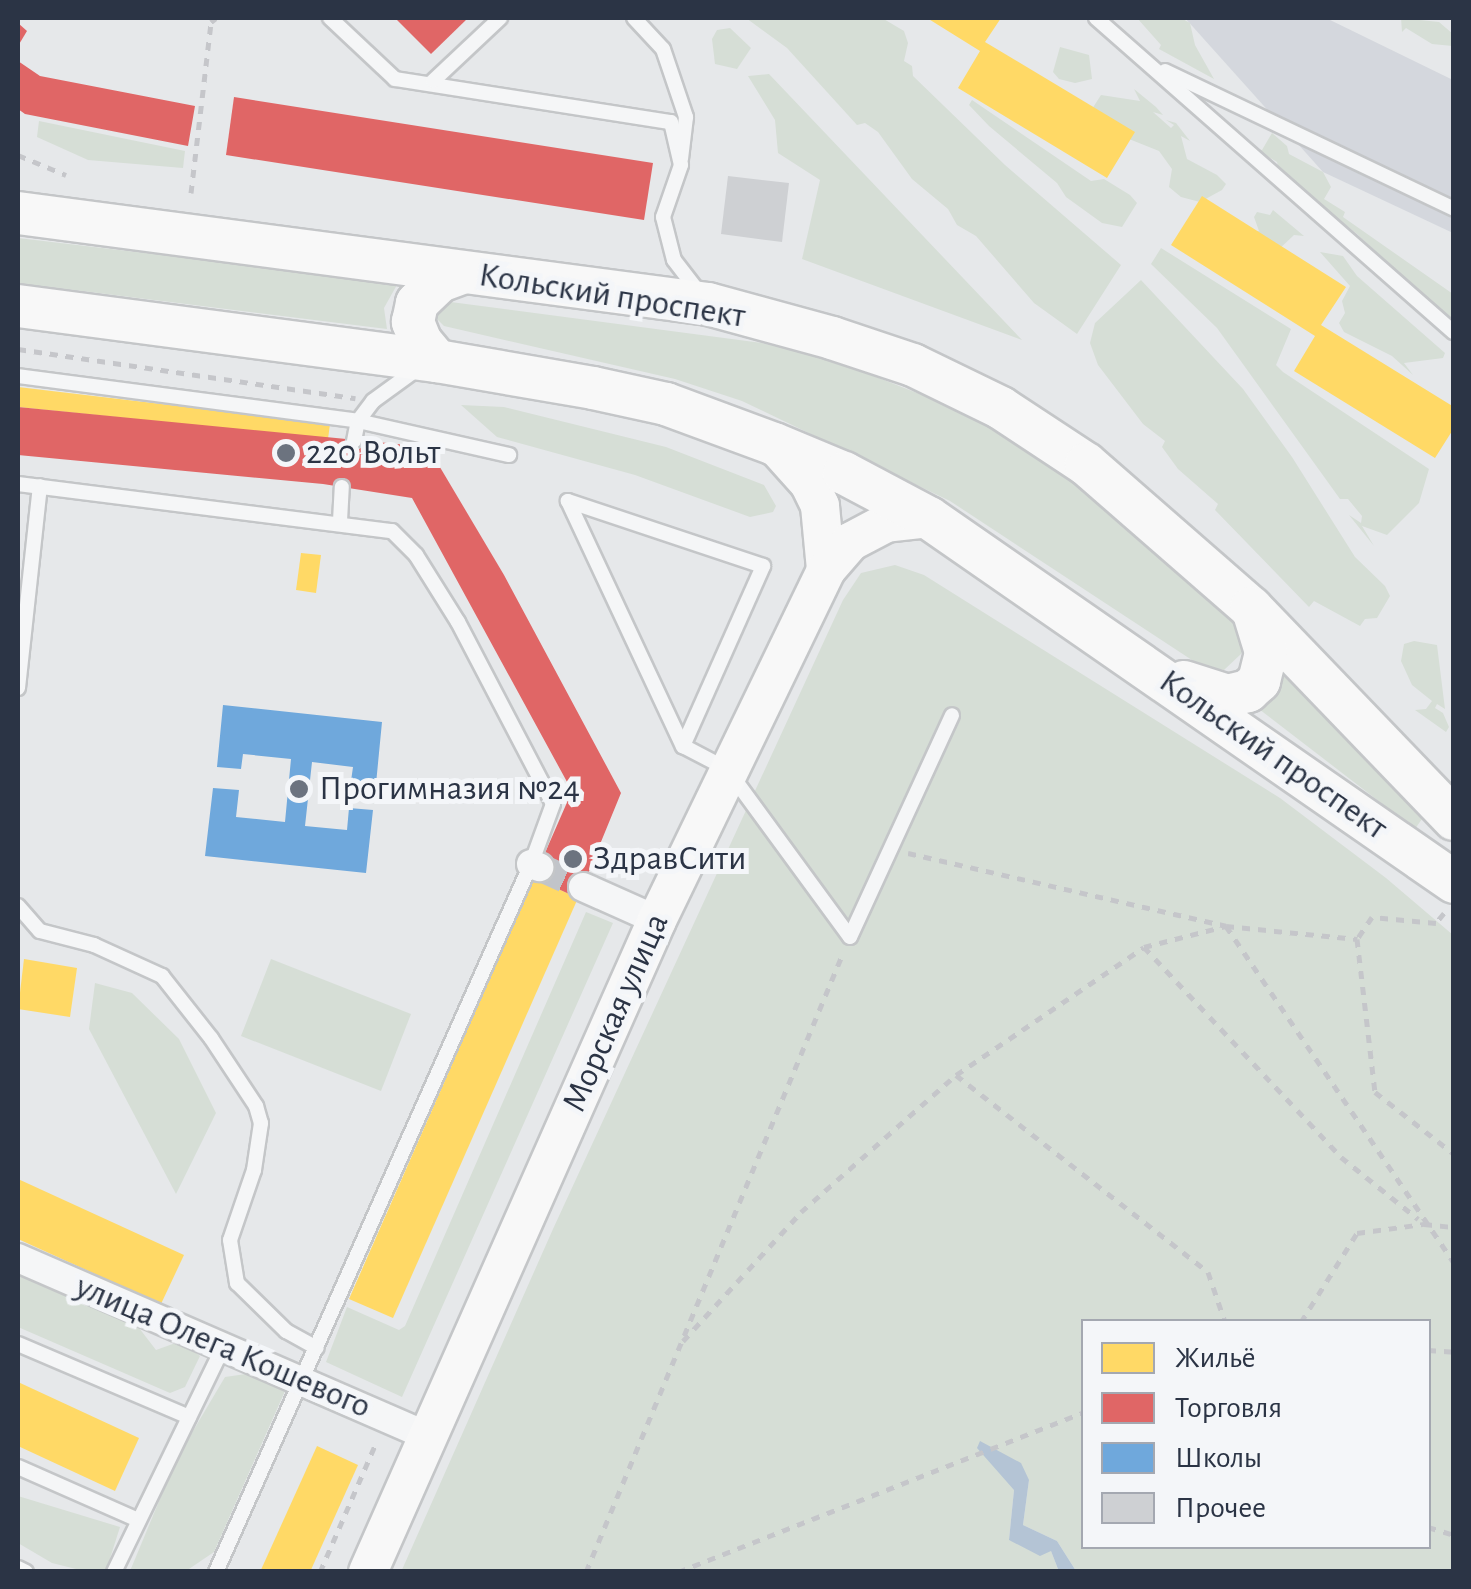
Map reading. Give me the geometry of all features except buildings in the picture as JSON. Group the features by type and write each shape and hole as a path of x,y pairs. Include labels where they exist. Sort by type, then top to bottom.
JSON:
{"main road":[{"name":"Кольский проспект","path":"18,213 708,304 913,365 1000,408 1086,464 1251,608 1454,819"},
{"path":"434,360 412,322 417,302 440,281 462,274"},
{"name":"Кольский проспект","path":"18,306 434,360 666,404 774,444 844,473 929,518 1148,665 1454,882"},
{"path":"1148,665 1207,692 1228,696 1248,691 1266,670 1266,652 1251,608"}],"street":[{"path":"774,444 809,483 820,506 826,570"},
{"name":"Морская улица","path":"368,1572 657,920 826,570 850,542 886,524 929,518"},
{"path":"583,887 657,920"},
{"name":"улица Олега Кошевого","path":"18,1258 222,1350 428,1436"}],"lane":[{"path":"330,18 395,79 670,122 681,164"},
{"path":"433,82 500,18"},
{"path":"634,18 663,49 686,117 681,164 662,217 674,260 708,304"},
{"path":"1096,18 1454,332"},
{"path":"1146,62 1454,210"},
{"path":"354,441 358,421 373,401 434,360"},
{"path":"18,376 358,421 509,456"},
{"path":"18,484 392,531 416,555 458,622 553,804 535,865 216,1572"},
{"path":"18,688 24,605 40,486"},
{"path":"340,522 342,487"},
{"path":"683,746 763,566 568,501 683,746 727,770 850,937 952,715"},
{"path":"18,906 40,931 94,945 162,976 222,1054 256,1106 260,1123 254,1170 230,1240 237,1283 286,1332 317,1348"},
{"path":"18,1344 189,1417"},
{"path":"114,1572 222,1350"},
{"path":"18,1468 138,1520"},
{"path":"18,1568 26,1572"}],"path":[{"path":"191,193 210,22 216,18"},
{"path":"18,155 66,175"},
{"path":"18,349 373,401"},
{"path":"890,849 1226,926 1356,939"},
{"path":"1436,922 1372,918 1356,939 1375,1092 1454,1154"},
{"path":"683,1340 801,1212 956,1075 1144,947 1226,926"},
{"path":"1226,926 1454,1263"},
{"path":"586,1572 850,937"},
{"path":"1144,947 1341,1158 1424,1224"},
{"path":"956,1075 1208,1272 1224,1319"},
{"path":"1303,1319 1356,1233 1424,1224 1454,1227"},
{"path":"678,1572 1081,1413"},
{"path":"320,1572 387,1418"}],"shaded area":[{"path":"746,18 882,18 904,31 908,43 904,61 912,66 913,76 1005,165 1121,265 1077,334 1034,303 976,236 957,225 948,209 912,179 878,132 865,123 857,125 787,48"},
{"path":"1137,18 1181,18 1190,23 1195,45 1214,79 1159,49 1161,45"},
{"path":"1185,18 1326,18 1453,80 1453,233 1323,172"},
{"path":"1401,18 1439,22 1453,34 1453,46 1432,44 1406,28 1402,32"},
{"path":"730,28 751,48 737,69 715,64 712,39 717,30"},
{"path":"1060,47 1089,55 1092,79 1075,83 1059,79 1053,72"},
{"path":"769,74 1022,340 802,259 820,180 778,153 775,120 748,76"},
{"path":"1134,89 1156,107 1163,115 1153,112 1171,128 1174,125 1166,120 1176,123 1190,141 1181,136 1187,159 1217,175 1226,184 1222,190 1200,202 1181,197 1169,187 1172,169 1159,151 1129,139 1092,109 1101,95 1140,101"},
{"path":"972,100 1091,181 1104,179 1130,195 1137,203 1122,227 1102,223 1066,197 1057,183 989,126 969,105"},
{"path":"39,121 185,151 183,168 88,160 37,137"},
{"path":"1272,133 1287,146 1289,154 1323,172 1331,187 1324,199 1345,212 1343,217 1453,294 1453,324 1357,234 1279,171 1277,162 1256,149 1262,150"},
{"path":"1273,210 1304,236 1294,235 1277,251 1245,231 1259,231 1254,217 1257,212 1270,215"},
{"path":"18,238 398,283 384,308 387,329 18,283"},
{"path":"1161,248 1291,329 1276,365 1429,469 1419,503 1387,535 1362,526 1374,546 1349,515 1361,523 1362,516 1348,499 1340,499 1217,328 1151,264"},
{"path":"1320,252 1343,256 1357,276 1445,353 1443,358 1404,363 1413,375 1392,356 1344,332 1339,323 1345,313 1342,301 1350,286"},
{"path":"1141,280 1243,389 1292,457 1355,557 1385,586 1390,596 1377,618 1365,619 1360,626 1314,601 1309,607 1215,510 1218,504 1178,469 1162,447 1165,441 1143,424 1098,365 1090,343 1095,323"},
{"path":"443,301 762,343 838,362 940,402 1002,434 1081,487 1240,626 1245,644 1242,653 1224,670 1201,666 950,501 742,401 675,379 444,326 436,318 435,308"},
{"path":"461,405 504,407 666,447 764,485 776,506 773,512 750,517 635,475 497,437"},
{"path":"895,565 924,575 1280,798 1386,878 1453,935 1453,1571 1076,1571 1057,1541 1023,1525 1029,1480 1014,1490 1009,1540 1051,1551 1058,1569 1065,1571 401,1572 553,1229 843,600 861,573"},
{"path":"1414,641 1437,645 1445,709 1437,704 1435,708 1443,713 1449,727 1446,732 1415,710 1426,709 1432,701 1412,685 1401,661 1404,644"},
{"path":"1287,669 1424,816 1415,829 1255,706 1279,691"},
{"path":"586,912 613,923 402,1397 326,1362 347,1307 399,1330 405,1326"},
{"path":"271,959 411,1014 381,1091 241,1036"},
{"path":"95,983 132,993 179,1039 216,1113 176,1194 89,1029"},
{"path":"18,1265 136,1324 156,1350 181,1341 200,1356 185,1387 170,1393 18,1327"},
{"path":"246,1374 285,1391 214,1552 186,1571 130,1571 177,1458 225,1377"},
{"path":"18,1496 120,1527 106,1571 84,1571 52,1563 18,1543"}],"water":[{"path":"980,1441 1021,1463 1029,1480 1023,1525 1057,1541 1076,1571 1058,1569 1051,1551 1040,1556 1009,1540 1014,1490 977,1448"}],"tunnel":[{"path":"539,867 583,887"}],"place":[{"name":"220 Вольт","path":"286,453"},
{"name":"Прогимназия №24","path":"299,789"},
{"name":"ЗдравСити","path":"573,859"}]}
